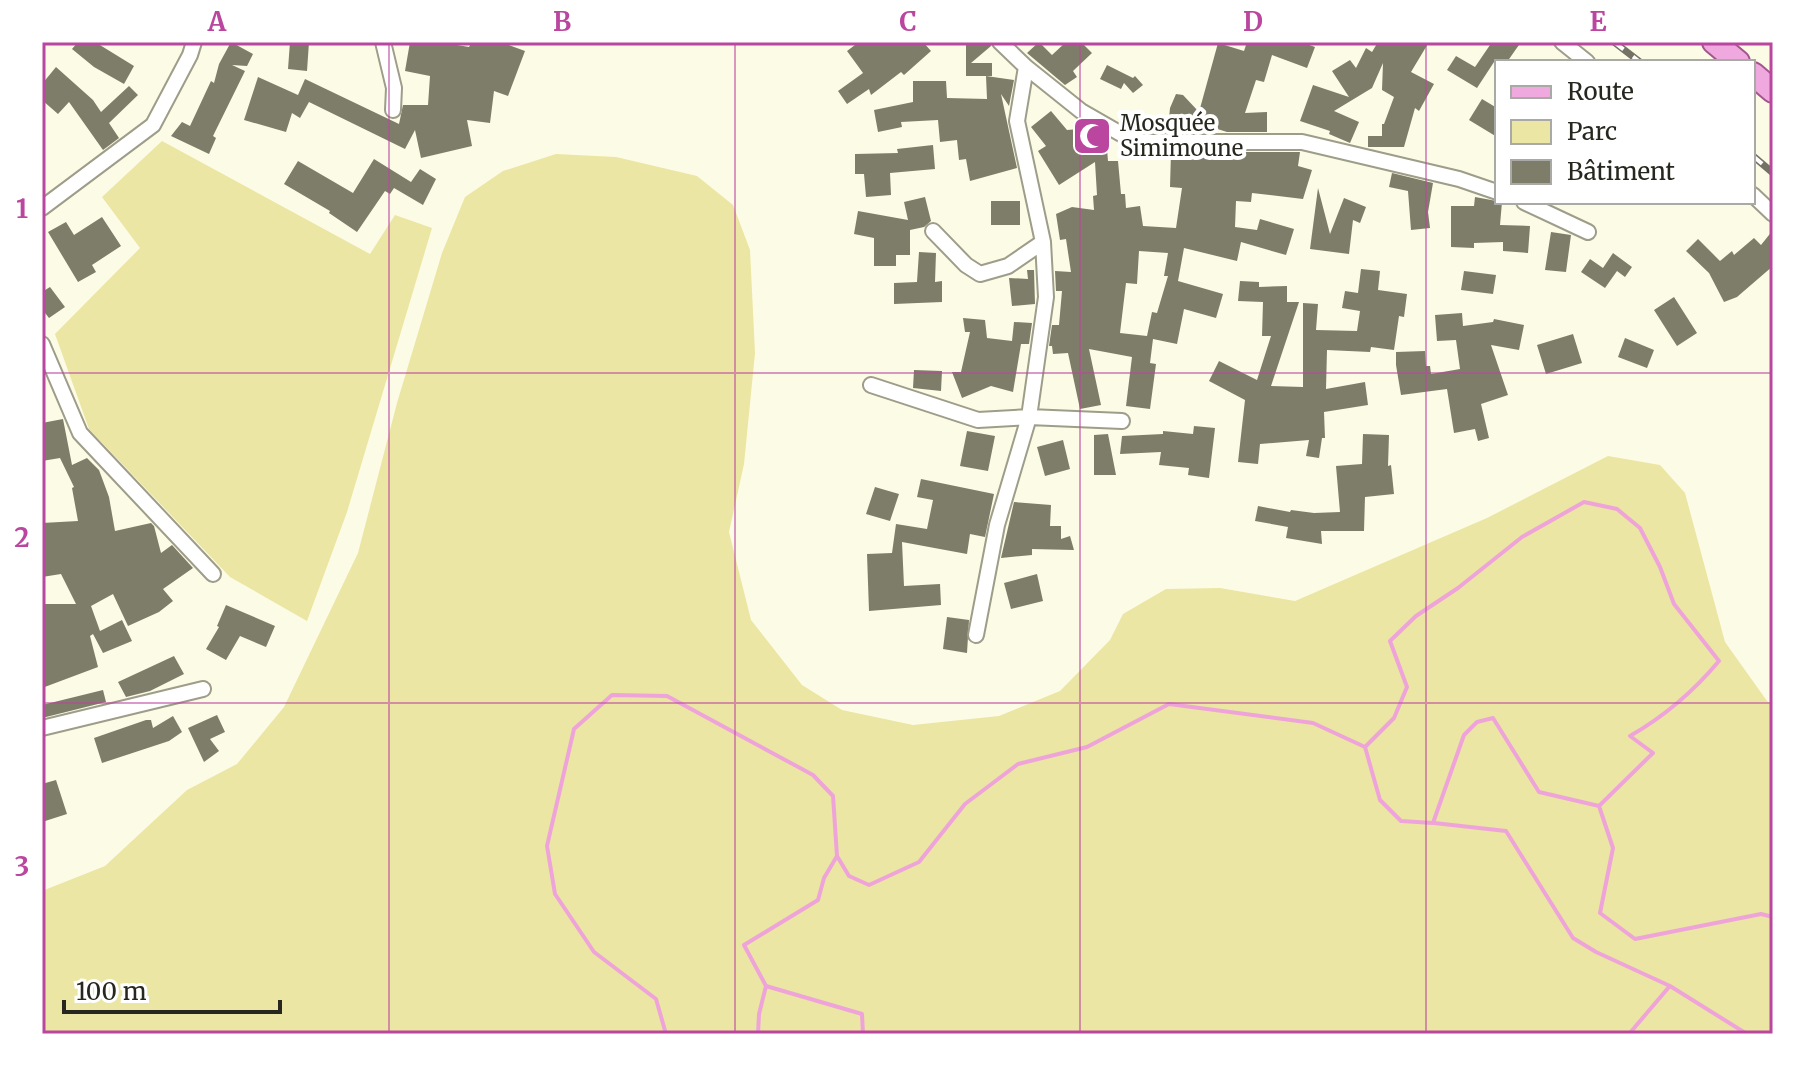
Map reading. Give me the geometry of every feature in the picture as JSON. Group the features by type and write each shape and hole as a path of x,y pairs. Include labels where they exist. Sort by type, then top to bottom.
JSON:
{"main road":[{"path":"1714,42 1736,60"},
{"path":"1755,76 1773,91"}],"street":[{"path":"42,208 153,125 194,42"},
{"path":"383,42 394,88 393,110"},
{"path":"1000,42 1081,111 1135,142 1302,142 1459,179 1495,191"},
{"path":"1562,42 1584,60"},
{"path":"976,635 997,525 1029,417 1046,297 1043,242 1017,121 1026,67"},
{"path":"1755,197 1773,214"},
{"path":"1528,204 1588,232"},
{"path":"933,231 966,265 980,274 1008,266 1043,242"},
{"path":"42,344 80,433 213,574"},
{"path":"871,385 978,420 1029,417 1122,421"},
{"path":"42,728 203,689"}],"green space":[{"path":"162,141 370,254 395,215 432,228 347,512 307,621 230,577 89,429 55,334 140,248 102,197"},
{"path":"556,154 616,157 697,176 733,205 750,250 755,353 744,464 729,532 751,620 802,685 842,710 913,725 999,716 1060,691 1110,640 1123,614 1166,589 1220,588 1295,601 1487,518 1608,456 1660,465 1685,493 1725,642 1773,705 1773,1034 42,1034 42,891 105,866 187,790 237,764 284,707 358,553 397,403 442,253 465,197 503,171"}],"building":[{"path":"78,42 95,42 134,66 124,84 94,67 72,49"},
{"path":"231,42 253,54 247,66 232,65 245,71 213,136 216,138 209,154 171,136 182,122 190,126 211,81 214,83 219,64"},
{"path":"290,42 309,42 307,71 288,69"},
{"path":"410,42 439,42 469,47 472,42 501,42 525,51 508,96 494,91 490,123 467,120 472,146 421,158 415,130 405,149 309,102 300,118 292,113 286,132 244,120 258,77 298,95 305,79 399,124 403,105 428,105 430,76 405,71"},
{"path":"859,42 923,42 931,51 904,75 901,72 871,95 869,89 847,104 838,91 863,73 847,51"},
{"path":"966,42 990,42 991,46 971,63 992,63 992,76 966,76"},
{"path":"1039,42 1052,55 1066,42 1081,42 1092,53 1073,71 1077,77 1065,85 1027,53"},
{"path":"1247,42 1301,42 1315,47 1307,68 1272,55 1264,82 1256,80 1245,113 1267,112 1267,132 1227,132 1192,121 1191,131 1168,128 1170,108 1176,94 1183,95 1199,112 1218,43 1244,51"},
{"path":"1378,42 1429,42 1411,72 1434,84 1419,111 1415,108 1404,147 1368,147 1368,136 1382,136 1382,124 1394,97 1382,90 1383,63 1372,88 1334,111 1359,122 1350,143 1329,134 1330,131 1300,121 1313,85 1349,97 1332,71 1350,60 1356,68 1366,48 1372,52"},
{"path":"1492,42 1521,42 1508,60 1495,60 1477,88 1447,70 1456,56 1475,67"},
{"path":"1107,65 1133,78 1135,76 1143,85 1133,93 1124,83 1121,89 1100,79"},
{"path":"56,67 93,100 101,112 129,86 138,95 109,123 119,138 103,150 69,102 58,114 42,100 42,84"},
{"path":"986,76 1014,80 1009,106 1001,94 1017,168 970,181 966,159 959,160 957,140 940,142 938,120 901,122 902,127 878,132 874,110 913,102 913,81 946,81 947,98 987,99"},
{"path":"1482,99 1495,107 1495,136 1469,120"},
{"path":"1051,111 1067,130 1091,128 1106,137 1108,161 1118,161 1121,194 1125,194 1126,208 1140,206 1143,226 1176,228 1182,188 1170,187 1171,152 1300,152 1298,166 1312,170 1303,199 1252,193 1251,202 1236,201 1235,227 1257,230 1260,219 1294,229 1286,255 1241,242 1237,261 1184,248 1178,281 1223,294 1216,318 1184,309 1177,344 1153,339 1150,363 1156,364 1150,409 1126,406 1132,357 1089,349 1101,405 1080,409 1068,353 1053,354 1052,346 1049,346 1052,325 1059,325 1062,291 1056,291 1055,271 1071,272 1066,239 1060,240 1056,214 1072,207 1094,210 1093,196 1097,195 1095,162 1059,185 1038,151 1046,146 1031,127","holes":["1139,251 1168,253 1164,276 1168,276 1157,313 1152,312 1147,336 1120,333 1126,283 1137,284"]},
{"path":"933,145 935,169 890,173 891,195 866,197 864,174 855,174 855,154 898,153 897,149"},
{"path":"374,159 411,182 420,169 436,179 423,205 394,188 390,194 385,191 357,232 330,211 284,184 298,161 353,193"},
{"path":"1392,173 1433,183 1428,212 1430,228 1411,230 1408,191 1389,187"},
{"path":"1318,188 1330,234 1344,198 1366,207 1360,223 1353,220 1349,254 1310,249"},
{"path":"925,197 931,221 924,227 910,230 910,255 896,255 896,266 874,266 874,238 854,234 858,211 908,220 904,202"},
{"path":"1475,197 1495,201 1495,204 1502,204 1500,225 1530,226 1528,253 1503,251 1503,242 1474,243 1474,248 1451,247 1451,206 1474,206"},
{"path":"991,201 1020,201 1020,225 991,225"},
{"path":"102,217 121,246 92,265 96,272 78,282 48,232 66,222 74,235"},
{"path":"1773,230 1773,266 1737,297 1724,302 1709,273 1686,251 1698,239 1720,261 1732,251 1734,255 1754,238 1761,245"},
{"path":"1551,232 1571,235 1566,272 1545,270"},
{"path":"919,252 936,253 935,282 942,281 942,302 894,304 894,283 917,282"},
{"path":"1613,253 1632,267 1625,277 1617,271 1605,288 1581,272 1590,259 1603,268"},
{"path":"1361,269 1380,271 1378,290 1407,294 1404,317 1399,316 1394,350 1371,347 1370,352 1327,350 1326,389 1365,382 1368,405 1324,412 1325,438 1322,438 1319,458 1306,456 1309,440 1260,444 1258,464 1238,462 1245,400 1209,381 1219,361 1257,380 1271,336 1262,336 1263,302 1238,301 1240,281 1259,282 1259,287 1287,286 1287,302 1299,302 1271,386 1303,387 1303,303 1318,304 1316,330 1357,331 1360,311 1342,308 1345,291 1358,293"},
{"path":"1027,270 1034,270 1035,304 1012,306 1009,278 1028,279"},
{"path":"1464,271 1496,275 1493,294 1461,290"},
{"path":"50,287 65,307 49,318 42,309 42,292"},
{"path":"1674,297 1697,333 1677,346 1654,310"},
{"path":"1462,313 1463,326 1493,322 1494,319 1524,325 1519,350 1491,345 1508,395 1481,404 1489,438 1478,441 1475,429 1454,433 1447,389 1401,395 1396,365 1396,352 1425,351 1426,366 1430,366 1431,374 1460,369 1456,340 1437,341 1435,315"},
{"path":"963,318 985,320 987,338 1012,341 1014,322 1032,323 1029,344 1021,344 1013,392 991,386 962,398 952,372 961,372 970,332 965,332"},
{"path":"1573,334 1582,363 1546,374 1537,345"},
{"path":"1625,338 1654,350 1647,368 1618,357"},
{"path":"914,370 942,371 941,391 913,388"},
{"path":"63,419 72,465 87,458 99,470 109,497 115,531 151,523 161,553 172,545 193,568 163,589 173,601 159,612 128,626 113,594 91,606 100,631 122,620 132,641 103,653 93,634 90,636 98,667 42,688 42,604 76,604 61,574 42,577 42,523 78,521 74,487 60,458 42,461 42,423"},
{"path":"1194,426 1215,428 1209,478 1188,475 1189,468 1159,465 1161,452 1120,454 1122,436 1163,434 1163,431 1193,434"},
{"path":"967,431 995,436 988,471 960,466"},
{"path":"1108,434 1116,475 1094,475 1094,435"},
{"path":"1363,434 1389,435 1388,466 1391,465 1394,494 1365,497 1364,531 1321,531 1322,544 1286,538 1288,527 1255,521 1258,506 1290,512 1340,512 1336,466 1362,464"},
{"path":"1063,440 1070,469 1045,476 1037,447"},
{"path":"921,479 994,494 985,537 970,534 967,554 902,542 904,586 940,584 941,605 869,611 867,554 892,553 896,524 927,529 933,500 917,497"},
{"path":"875,487 899,494 890,521 866,514"},
{"path":"1014,502 1051,505 1050,526 1061,526 1061,539 1070,536 1074,550 1032,549 1032,555 1001,558"},
{"path":"1037,574 1043,601 1011,609 1004,583"},
{"path":"226,605 275,626 266,647 240,636 226,660 206,649 219,627"},
{"path":"947,617 969,620 967,653 943,649"},
{"path":"174,656 184,674 150,691 126,697 118,682"},
{"path":"103,690 106,702 42,718 42,705"},
{"path":"217,715 225,732 210,739 219,751 204,762 188,728"},
{"path":"173,716 182,732 169,741 102,763 94,738 146,720 151,720 153,728"},
{"path":"56,780 67,814 42,822 42,784"}],"waterway":[{"path":"1365,747 1394,718 1407,687 1390,641 1416,616 1458,588 1522,537 1584,502 1617,509 1640,528 1674,604 1719,661 1678,703 1630,736 1653,753 1599,806"},
{"path":"666,1034 656,999 594,952 555,894 547,846 574,729 612,695 667,696 813,775 833,796 837,856 849,876 869,885 919,862 965,804 1018,764 1087,747 1169,704 1313,723 1365,747 1380,800 1401,821 1433,823 1464,735 1477,722 1493,718 1539,792 1599,806 1613,848 1600,913 1635,939 1761,914 1773,917"},
{"path":"1434,823 1506,831 1573,938 1670,986 1747,1034"},
{"path":"758,1034 766,986 744,945 818,900 824,878 837,856"},
{"path":"766,986 862,1014 863,1034"},
{"path":"1629,1034 1669,987"}],"railway":[{"path":"1614,42 1637,60"},
{"path":"1755,158 1773,173"}],"place":[{"name":"Mosquée Simimoune","path":"1092,136"}]}
